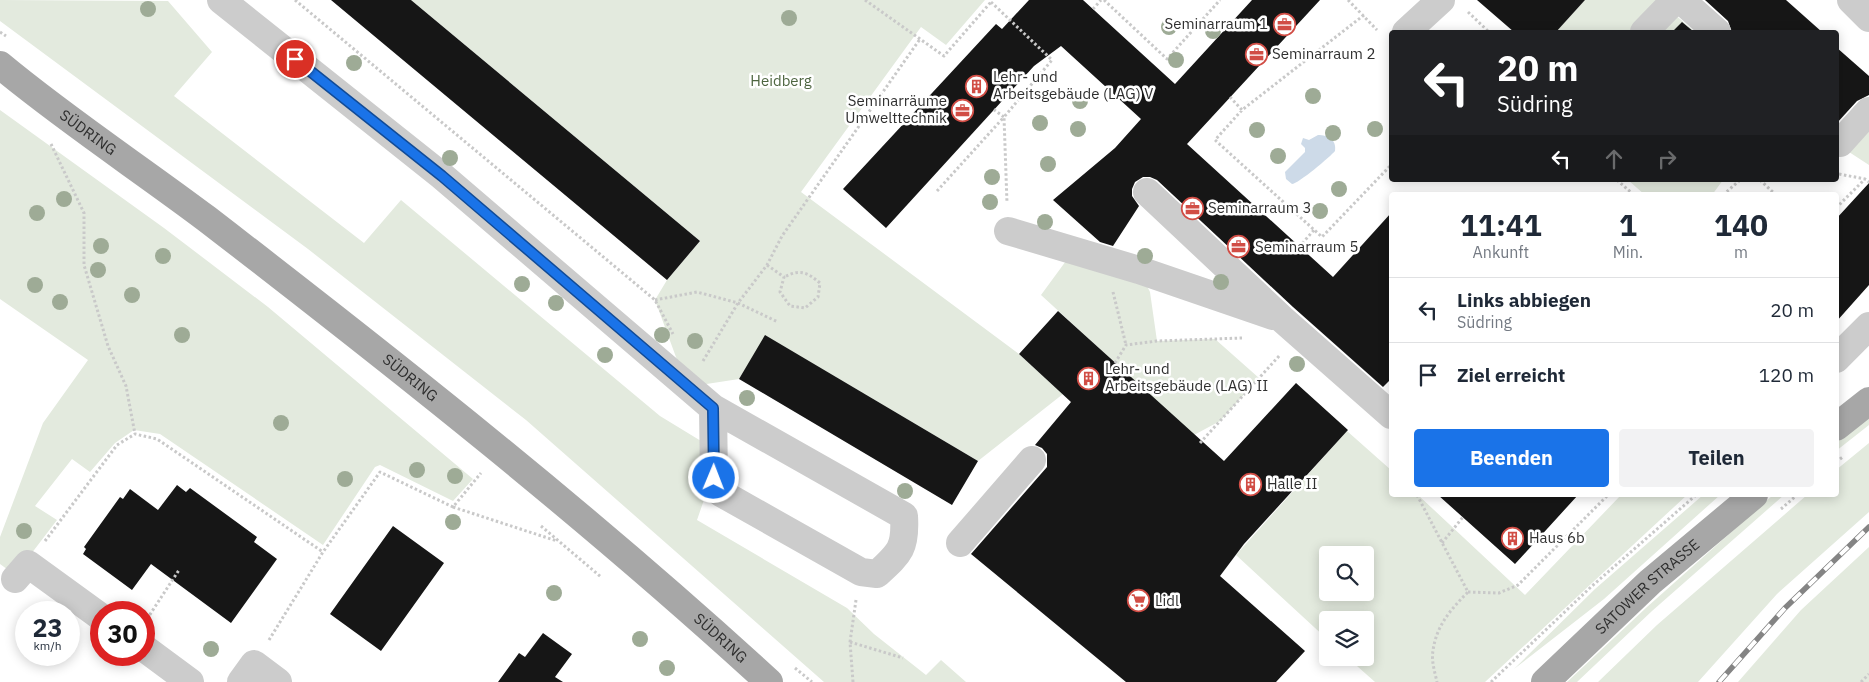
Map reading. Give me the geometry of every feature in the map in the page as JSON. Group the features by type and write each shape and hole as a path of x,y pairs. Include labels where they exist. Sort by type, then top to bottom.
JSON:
{"main road":[{"name":"SÜDRING","path":"0,65 35,94 205,218 394,365 566,507 769,682"},
{"name":"SÜDRING","path":"0,79 35,94"},
{"path":"1839,425 1869,400"},
{"name":"SATOWER STRASSE","path":"1545,682 1650,582 1752,497"}],"street":[{"path":"221,0 442,176 713,408 904,516 906,535 898,555 878,574 861,572 722,493 714,478 713,408"},
{"path":"1646,30 1674,0"},
{"path":"1680,0 1715,30"},
{"path":"1851,0 1869,18"},
{"path":"1399,30 1451,3"},
{"path":"1839,142 1869,111"},
{"path":"1147,192 1291,327 1389,413"},
{"path":"1008,231 1105,260 1291,327"},
{"path":"1839,356 1869,326"},
{"path":"960,543 1032,460"},
{"path":"21,572 90,611"},
{"path":"155,656 190,682"},
{"path":"247,673 278,682"}],"path":[{"path":"295,0 655,300 674,337"},
{"path":"865,0 944,56 992,1 1052,60 1004,117 937,191"},
{"path":"1093,9 1103,0 1167,59 1220,0"},
{"path":"1348,0 1364,15 1389,31"},
{"path":"1451,3 1487,30"},
{"path":"1364,15 1242,110 1215,140 1322,238 1389,167"},
{"path":"687,387 738,303 766,265 782,236 920,39"},
{"path":"1230,97 1242,110"},
{"path":"993,109 1004,117"},
{"path":"1004,117 1008,231"},
{"path":"56,145 48,139 84,213 84,266 108,346 126,386 135,434"},
{"path":"1839,175 1865,179 1869,182"},
{"path":"1839,205 1865,179"},
{"path":"1619,182 1631,192"},
{"path":"1726,192 1738,182"},
{"path":"1762,182 1773,192"},
{"path":"1299,247 1314,230"},
{"path":"1105,260 1126,345 1115,362"},
{"path":"766,265 784,277"},
{"path":"795,271 808,273 820,283 818,297 805,308 790,306 780,292 784,277 795,271"},
{"path":"655,300 697,292 738,303 778,322"},
{"path":"1200,443 1291,327"},
{"path":"1126,345 1157,341 1243,338"},
{"path":"21,572 117,445 135,434 157,439 323,552"},
{"path":"474,467 489,479"},
{"path":"247,673 323,552 380,472 453,507 560,542"},
{"path":"453,507 482,473"},
{"path":"1418,497 1468,592"},
{"path":"1437,682 1432,652 1438,631 1447,613 1468,592 1499,593 1518,585 1606,497"},
{"path":"1491,682 1592,586 1694,497"},
{"path":"1442,543 1463,517"},
{"path":"538,523 604,579"},
{"path":"155,606 179,570"},
{"path":"853,682 850,642 861,572"},
{"path":"850,642 903,658"},
{"path":"1861,682 1869,674"}],"green space":[{"path":"0,0 168,1 212,52 174,96 364,243 401,200 660,416 701,441 706,494 697,520 847,608 874,634 926,675 941,660 966,682 824,682 526,420 308,249 0,21"},
{"name":"Heidberg","path":"411,0 985,0 946,45 921,27 801,192 1019,354 1063,394 978,461 766,336 739,379 687,387 655,300 667,280 700,241"},
{"path":"1585,0 1658,0 1693,30 1558,30"},
{"path":"0,110 164,228 268,307 473,479 453,501 380,465 375,467 323,545 160,434 134,430 115,443 90,472 72,459 35,506 57,520 15,575 0,564 0,537 43,423 88,360 0,299"},
{"path":"1869,129 1869,165 1849,152"},
{"path":"1630,182 1722,182 1714,192 1642,192"},
{"path":"1074,250 1139,270 1150,292 1157,341 1215,339 1259,378 1220,421 1194,435 1041,295"},
{"path":"1869,414 1869,425 1839,449 1839,439"},
{"path":"1347,431 1389,468 1389,497 1420,497 1525,595 1619,497 1685,497 1485,682 1375,682 1357,666 1374,666 1374,611 1319,611 1319,632 1236,555"},
{"path":"1869,443 1869,512 1777,594 1698,682 1598,682 1657,625 1805,497 1839,497 1839,468"},
{"path":"1701,497 1718,497 1604,599 1514,669 1595,589"},
{"path":"1771,497 1782,497 1652,611 1577,682 1567,682 1647,607"},
{"path":"1869,547 1869,682 1738,682 1801,610"}],"water":[{"path":"1318,135 1331,139 1335,144 1335,151 1307,175 1292,184 1286,179 1285,172 1305,152 1305,148 1301,144 1303,138 1309,140"}],"building":[{"path":"331,0 411,0 700,241 667,280"},
{"path":"1029,0 1083,0 1175,84 1252,0 1320,0 1187,144 1333,277 1389,215 1389,381 1383,387 1293,307 1157,180 1143,177 1135,182 1132,196 1139,206 1113,246 1100,242 1053,200 1115,148 1141,119 1061,46 1034,66 886,228 843,189 996,24 1002,29"},
{"path":"1477,0 1585,0 1558,30 1512,30"},
{"path":"1705,0 1786,0 1820,30 1731,30 1728,21"},
{"path":"1682,22 1692,30 1674,30"},
{"path":"1839,50 1869,76 1869,95 1857,101 1839,121"},
{"path":"1869,183 1869,285 1839,319 1839,216"},
{"path":"1058,311 1224,461 1296,383 1348,430 1244,544 1220,576 1305,651 1276,682 1126,682 971,554 1047,467 1047,454 1042,448 1035,445 1071,402 1019,354"},
{"path":"765,335 978,461 952,505 739,379"},
{"path":"177,485 186,492 190,488 257,537 254,542 277,559 231,623 151,564 132,590 83,554 86,549 84,547 120,497 123,499 130,489 158,510"},
{"name":"Haus 6b","path":"1440,497 1576,497 1515,564"},
{"path":"393,526 444,563 381,651 330,614"},
{"path":"543,633 572,654 555,677 563,682 498,682 519,653 525,657"}],"railway":[{"path":"1719,682 1785,608 1869,527"}],"place":[{"name":"Seminarraum 1","path":"1284,24"},
{"name":"Seminarraum 2","path":"1256,54"},
{"name":"Lehr- und Arbeitsgebäude (LAG) V","path":"977,86"},
{"name":"Seminarräume Umwelttechnik","path":"963,110"},
{"name":"Seminarraum 3","path":"1192,208"},
{"name":"Seminarraum 5","path":"1239,247"},
{"name":"Lehr- und Arbeitsgebäude (LAG) II","path":"1089,378"},
{"name":"Halle II","path":"1251,484"},
{"name":"Haus 6b","path":"1513,538"},
{"name":"Lidl","path":"1139,601"}],"route":[{"path":"295,59 442,176 713,408 714,478"}]}
